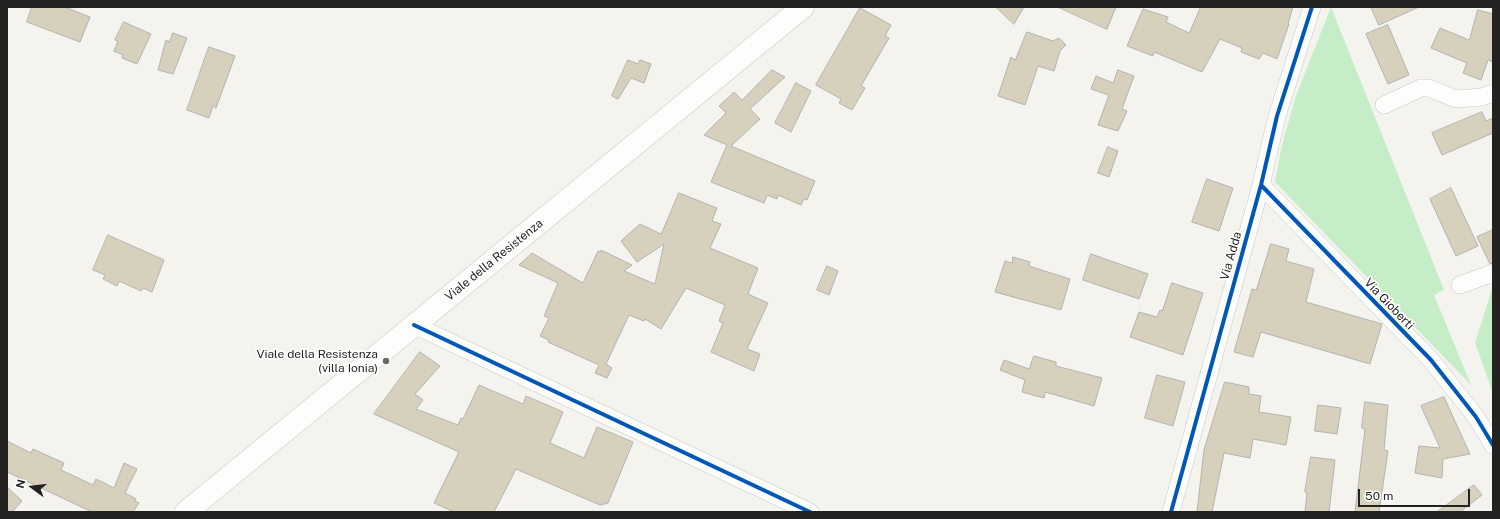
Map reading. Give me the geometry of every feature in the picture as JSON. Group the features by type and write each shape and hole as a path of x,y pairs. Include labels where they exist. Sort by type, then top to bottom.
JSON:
{"main road":[{"name":"Viale della Resistenza","path":"186,512 802,7"}],"street":[{"name":"Via Adda","path":"1171,512 1261,185 1277,116 1312,7"},
{"path":"1384,105 1421,88 1429,88 1456,99 1482,97 1493,93"},
{"name":"Via Gioberti","path":"1261,185 1430,360 1476,417 1493,445"},
{"path":"1460,285 1493,272"},
{"path":"414,325 810,512"}],"green space":[{"path":"1331,7 1444,290 1434,295 1471,385 1275,182 1282,145 1296,96"},
{"path":"1493,286 1493,393 1475,343"}],"building":[{"path":"32,7 65,7 90,17 80,42 27,22"},
{"path":"996,7 1024,7 1014,24"},
{"path":"1058,7 1116,7 1107,29"},
{"path":"1201,7 1293,7 1277,59 1263,53 1259,59 1241,52 1242,48 1220,39 1202,72 1154,52 1153,56 1127,46 1143,9 1168,17 1166,22 1189,33"},
{"path":"1371,7 1419,7 1379,25"},
{"path":"860,8 891,25 885,36 889,38 861,86 865,88 852,110 839,103 841,99 816,85"},
{"path":"1478,10 1493,14 1493,62 1488,60 1481,80 1463,73 1467,63 1431,48 1440,28 1469,40"},
{"path":"124,22 151,34 137,64 122,58 123,55 114,51 118,41 115,40"},
{"path":"1388,25 1409,75 1388,84 1366,34"},
{"path":"1027,32 1053,41 1059,38 1066,45 1060,51 1054,71 1038,66 1025,105 998,96 1011,57 1015,60"},
{"path":"173,33 187,38 173,74 158,70 166,40 169,42"},
{"path":"209,47 235,56 216,108 213,106 209,118 187,110"},
{"path":"628,60 638,64 640,60 651,64 644,83 631,78 618,99 612,96"},
{"path":"772,70 785,77 750,109 760,119 731,146 815,181 807,200 804,199 801,205 778,195 777,199 767,195 764,203 711,182 727,145 704,135 726,113 719,106 734,92 742,100"},
{"path":"1118,70 1134,76 1122,109 1127,111 1118,131 1098,125 1109,95 1091,89 1096,76 1113,83"},
{"path":"796,83 811,91 791,132 775,123"},
{"path":"1482,112 1486,121 1493,118 1493,133 1442,155 1432,133"},
{"path":"1108,147 1118,151 1109,177 1098,173"},
{"path":"1207,179 1233,188 1219,231 1192,222"},
{"path":"1451,188 1478,246 1456,256 1430,199"},
{"path":"679,193 717,208 712,221 721,224 710,248 758,268 748,294 768,303 747,349 760,354 754,371 711,352 723,323 719,321 725,305 686,288 661,329 645,319 644,321 629,315 606,364 612,368 607,378 595,373 599,365 548,342 549,340 540,336 549,318 544,316 558,283 519,265 532,253 583,283 598,251 601,252 601,250 632,265 624,271 655,284 664,244 637,262 621,241 640,224 661,234"},
{"path":"1493,230 1493,263 1490,264 1477,237"},
{"path":"108,235 164,260 152,292 143,288 141,291 119,281 117,286 103,279 105,275 93,270"},
{"path":"1271,244 1289,249 1286,261 1314,269 1306,302 1382,324 1370,364 1261,332 1253,357 1234,352 1252,289 1256,290"},
{"path":"1091,254 1148,274 1139,299 1083,280"},
{"path":"1013,257 1030,262 1029,266 1070,279 1061,310 995,292 1005,261 1012,263"},
{"path":"827,266 838,271 829,295 817,290"},
{"path":"1172,283 1203,293 1183,355 1130,337 1139,312 1157,317 1160,310 1162,311"},
{"path":"420,352 440,366 415,394 423,400 416,409 458,425 461,418 463,419 479,385 523,404 526,396 563,412 550,443 584,458 597,427 633,442 608,503 600,505 516,469 494,512 454,512 434,503 459,452 374,414"},
{"path":"1034,356 1056,362 1056,366 1102,378 1094,406 1045,392 1044,398 1022,392 1025,380 1000,370 1004,360 1029,369"},
{"path":"1157,375 1185,382 1173,426 1145,418"},
{"path":"1225,382 1249,387 1249,394 1261,396 1259,412 1291,417 1286,445 1253,439 1250,458 1224,453 1212,512 1197,512 1204,450"},
{"path":"1444,397 1470,454 1443,459 1442,478 1415,473 1419,446 1440,448 1421,406"},
{"path":"1365,402 1388,405 1384,450 1388,451 1379,512 1355,512 1365,429 1362,428"},
{"path":"1318,405 1341,408 1337,434 1315,431"},
{"path":"7,441 31,453 33,449 64,463 61,470 93,485 96,479 114,488 124,463 137,469 125,493 136,499 135,501 139,503 133,512 92,512 7,472"},
{"path":"1311,457 1335,460 1329,512 1305,512 1307,493 1305,492"},
{"path":"1474,485 1482,495 1460,512 1437,512"},
{"path":"7,487 22,501 12,512 7,512"}],"cycle path":[{"path":"1171,512 1261,185 1277,116 1312,7"},
{"path":"1261,185 1431,360 1476,417 1493,445"},
{"path":"414,325 810,512"}],"place":[{"name":"Viale della Resistenza (villa Ionia)","path":"386,361"}]}
